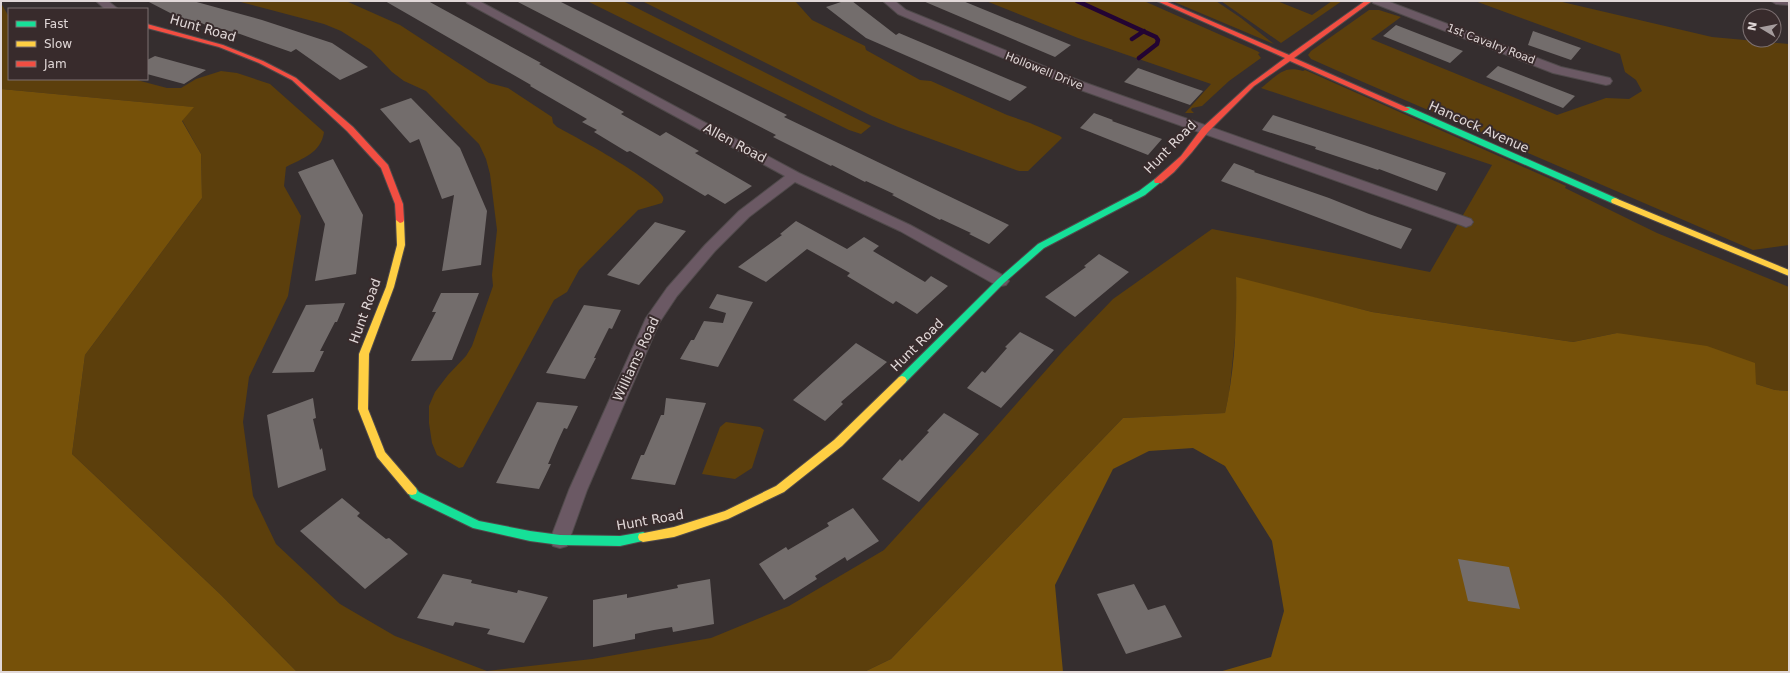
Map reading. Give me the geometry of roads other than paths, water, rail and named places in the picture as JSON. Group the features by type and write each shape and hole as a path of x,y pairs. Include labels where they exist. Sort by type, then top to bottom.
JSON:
{"street":[{"path":"101,1 111,8"},
{"name":"Allen Road","path":"471,1 794,176 905,228 1001,281"},
{"name":"Hollowell Drive","path":"888,1 902,12 1079,85 1466,222"},
{"name":"Hancock Avenue","path":"1160,1 1622,204 1789,273"},
{"name":"Hunt Road","path":"148,26 221,46 261,62 294,79 350,129 385,167 399,204 401,245 390,287 364,354 363,409 381,454 415,495 477,525 530,536 560,540 620,541 674,532 728,515 780,489 838,443 1001,281 1041,246 1142,193 1165,176 1199,139 1205,130 1252,85 1369,1"},
{"name":"1st Cavalry Road","path":"1377,1 1557,70 1606,81"},
{"path":"1776,1 1789,2"},
{"name":"Williams Road","path":"560,540 578,490 652,322 672,292 710,248 744,214 794,176"}],"waterway":[{"path":"1077,1 1144,31"},
{"path":"1132,39 1144,31"},
{"path":"1139,58 1157,44 1158,40 1156,37 1144,31"}]}
